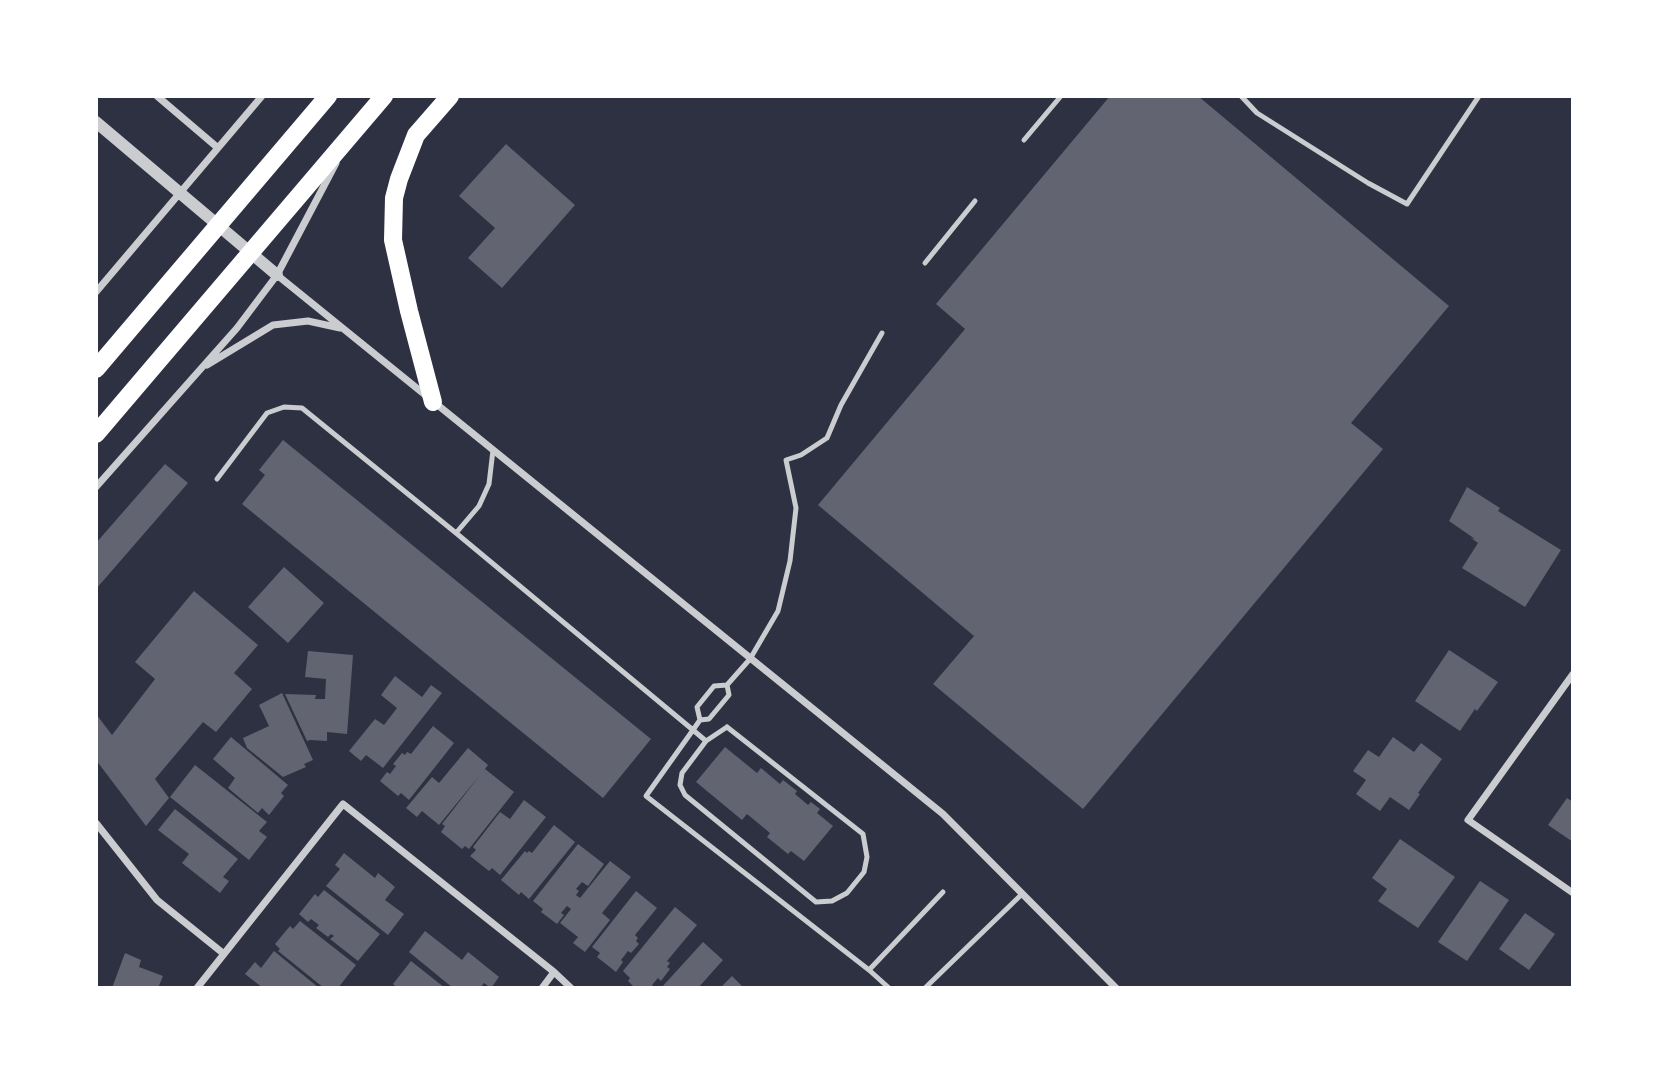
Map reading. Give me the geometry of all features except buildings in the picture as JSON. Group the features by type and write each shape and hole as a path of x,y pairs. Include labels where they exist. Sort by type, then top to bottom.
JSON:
{"main road":[{"path":"96,369 328,96"},
{"path":"96,434 384,96"},
{"path":"433,402 393,240 394,198 416,135 450,96"}],"street":[{"path":"157,96 218,148"},
{"path":"96,292 262,96"},
{"path":"96,122 251,254 943,814 1116,988"},
{"path":"96,487 237,328 278,275 349,139"},
{"path":"200,369 273,325 308,321 344,329"},
{"path":"1573,674 1468,820 1573,893"},
{"path":"197,988 343,804 571,988"},
{"path":"96,823 157,900 224,954"},
{"path":"541,988 554,972"}],"lane":[{"path":"1024,140 1061,96"},
{"path":"1241,96 1257,113 1368,183 1407,204 1479,96"},
{"path":"925,263 975,201"},
{"path":"882,333 841,405 827,438 801,455 786,460 796,508 790,561 778,611 750,659 727,685 714,686 697,707 700,720 646,796 889,988"},
{"path":"216,479 267,413 284,407 302,408 706,741"},
{"path":"456,533 479,506 489,484 493,450"},
{"path":"700,720 709,719 729,695 727,685"},
{"path":"727,727 863,834 867,857 864,872 846,893 832,901 816,902 685,795 680,785 682,773 706,741 727,727"},
{"path":"869,970 943,892"},
{"path":"925,988 1022,894"}]}
